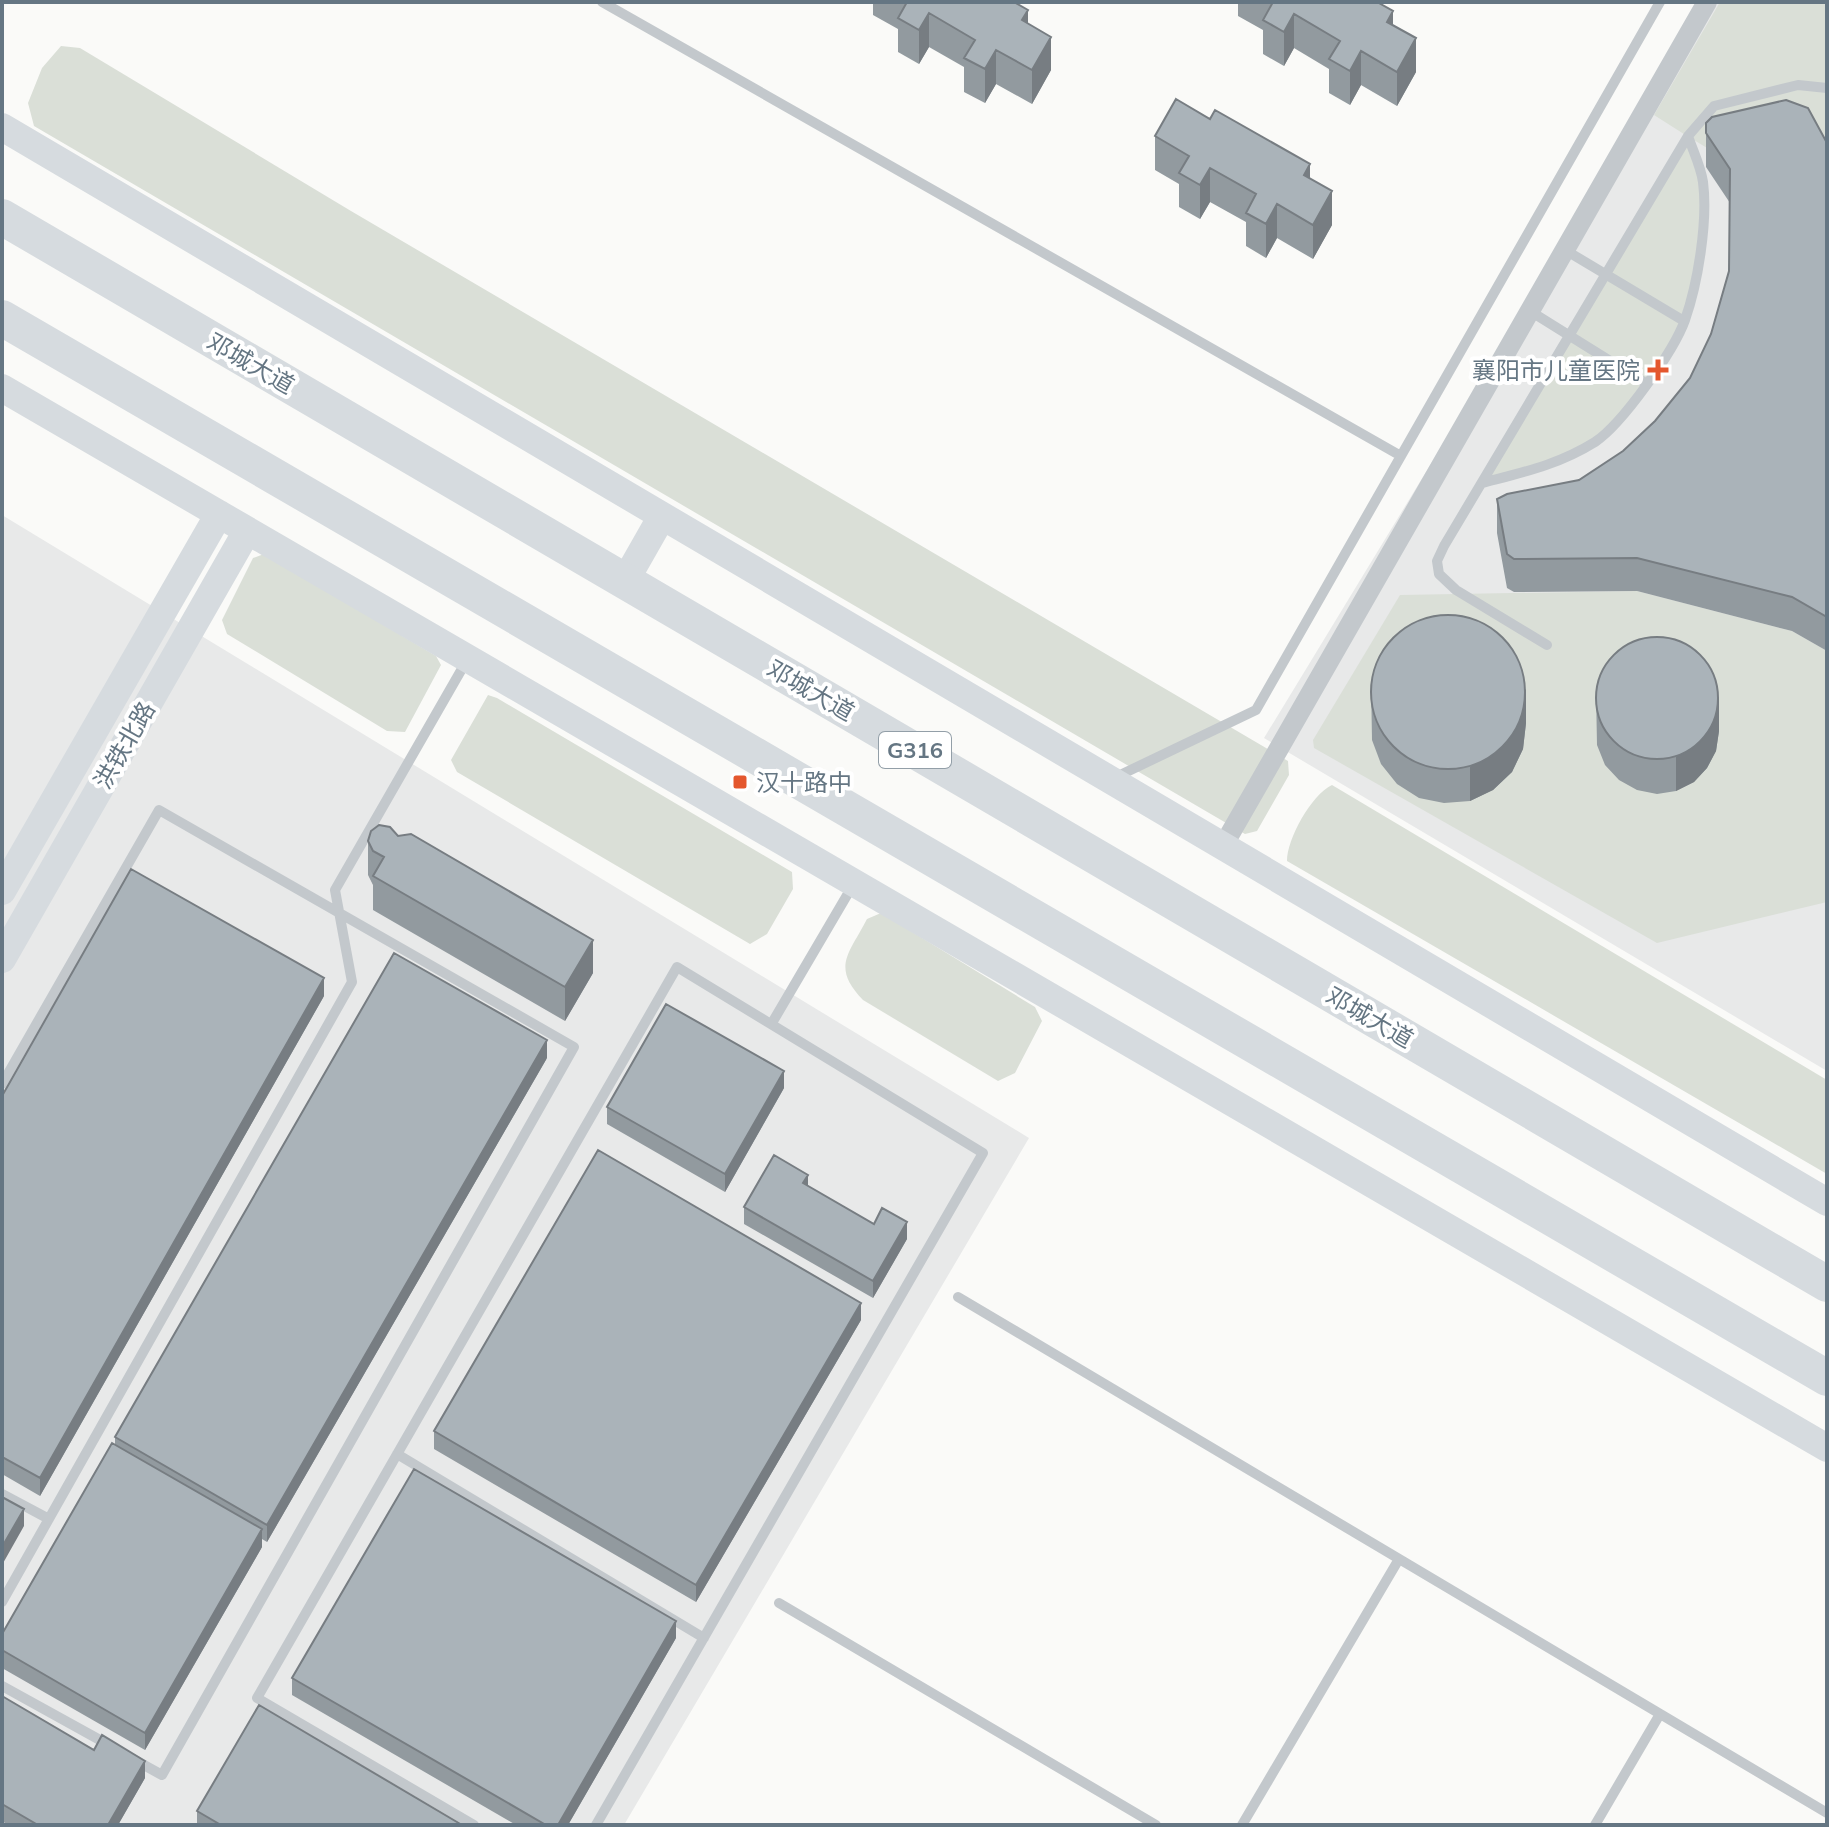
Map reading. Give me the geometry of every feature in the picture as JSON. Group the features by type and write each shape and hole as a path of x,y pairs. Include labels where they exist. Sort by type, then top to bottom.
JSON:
{"highway":[{"name":"邓城大道","path":"2,217 1827,1284"},
{"path":"2,318 1827,1378"}],"street":[{"path":"1223,846 1707,2"},
{"path":"2,127 1827,1202"},
{"path":"2,388 1827,1448"},
{"name":"洪铁北路","path":"2,891 219,514"},
{"path":"625,581 662,516"},
{"name":"洪铁北路","path":"2,959 247,531"}],"lane":[{"path":"602,2 1401,456"},
{"path":"1110,780 1256,710 1660,2"},
{"path":"1547,645 1456,590 1439,574 1437,561 1688,136 1714,106 1798,85 1827,88"},
{"path":"1482,483 1554,465 1598,440 1647,384 1684,321 1705,222 1703,180 1688,136"},
{"path":"1565,250 1684,321"},
{"path":"1530,311 1647,384"},
{"path":"2,1602 352,982 335,890 468,659"},
{"path":"2,1084 159,810 574,1047 162,1775 2,1686"},
{"path":"772,1023 854,883"},
{"path":"474,1825 257,1698 677,967 983,1153 596,1825"},
{"path":"958,1297 1827,1813"},
{"path":"397,1454 704,1638"},
{"path":"2,1494 49,1519"},
{"path":"1242,1825 1399,1559"},
{"path":"779,1603 1156,1825"},
{"path":"1595,1825 1660,1714"}],"shaded area":[{"name":"襄阳市儿童医院","path":"1712,2 1827,2 1827,1071 1264,738"},
{"path":"1720,2 1827,2 1827,177 1712,151 1689,137 1703,180 1705,222 1684,321 1647,384 1598,440 1554,465 1482,483 1687,136 1654,115"},
{"path":"61,46 80,48 351,211 1288,761 1289,775 1257,831 1245,834 34,126 28,103 42,68"},
{"path":"2,515 1029,1138 624,1825 2,1825"},
{"path":"264,554 436,656 441,665 405,732 387,731 227,634 222,620 253,558"},
{"path":"1637,591 1792,631 1827,651 1827,902 1657,943 1314,748 1313,740 1400,595"},
{"path":"488,695 792,872 793,889 767,934 750,944 457,772 451,760"},
{"path":"1332,785 1827,1080 1827,1174 1287,861 1291,841 1302,818 1316,798"},
{"path":"881,913 1035,1007 1042,1021 1015,1073 998,1081 863,1000 848,978 846,960 867,919"}],"building":[{"path":"907,2 1014,2 1028,10 1022,20 1051,37 1032,70 996,50 985,69 964,58 975,40 929,13 919,30 898,18"},
{"path":"1273,2 1377,2 1393,11 1387,22 1416,38 1397,72 1361,51 1350,71 1329,59 1340,41 1294,14 1284,32 1263,20"},
{"path":"1176,99 1210,119 1215,110 1310,164 1304,175 1332,191 1313,225 1277,204 1266,224 1246,213 1256,194 1210,168 1200,185 1179,173 1189,156 1155,136"},
{"path":"1786,100 1808,108 1827,143 1827,617 1792,597 1637,558 1514,559 1507,554 1497,499 1507,494 1579,480 1623,451 1655,421 1690,378 1711,334 1729,271 1730,169 1706,133 1706,123 1712,117"},
{"path":"1448,615 1478,621 1503,637 1519,662 1525,692 1519,722 1503,747 1478,763 1448,769 1418,763 1393,747 1377,722 1371,692 1377,662 1393,637 1418,621"},
{"path":"1657,637 1680,642 1700,655 1713,675 1718,698 1713,721 1700,741 1680,754 1657,759 1634,754 1614,741 1601,721 1596,698 1601,675 1614,655 1634,642"},
{"path":"379,825 390,827 398,836 411,834 593,940 565,987 373,876 384,857 373,851 368,841 371,831"},
{"path":"131,869 324,978 40,1478 2,1457 2,1096"},
{"path":"394,953 547,1040 267,1525 115,1437"},
{"path":"666,1004 784,1071 725,1174 607,1107"},
{"path":"598,1150 861,1303 696,1585 434,1431"},
{"path":"774,1155 808,1175 803,1183 874,1224 882,1208 907,1222 873,1281 744,1207"},
{"path":"112,1443 262,1529 145,1733 2,1650 2,1634"},
{"path":"414,1469 676,1621 558,1825 546,1825 292,1678"},
{"path":"2,1497 24,1509 2,1547"},
{"path":"2,1696 94,1750 102,1735 145,1761 108,1825 38,1825 2,1804"},
{"path":"259,1705 462,1825 221,1825 197,1811"}],"place":[{"name":"襄阳市儿童医院","path":"1658,370"},
{"name":"汉十路中","path":"740,782"}]}
